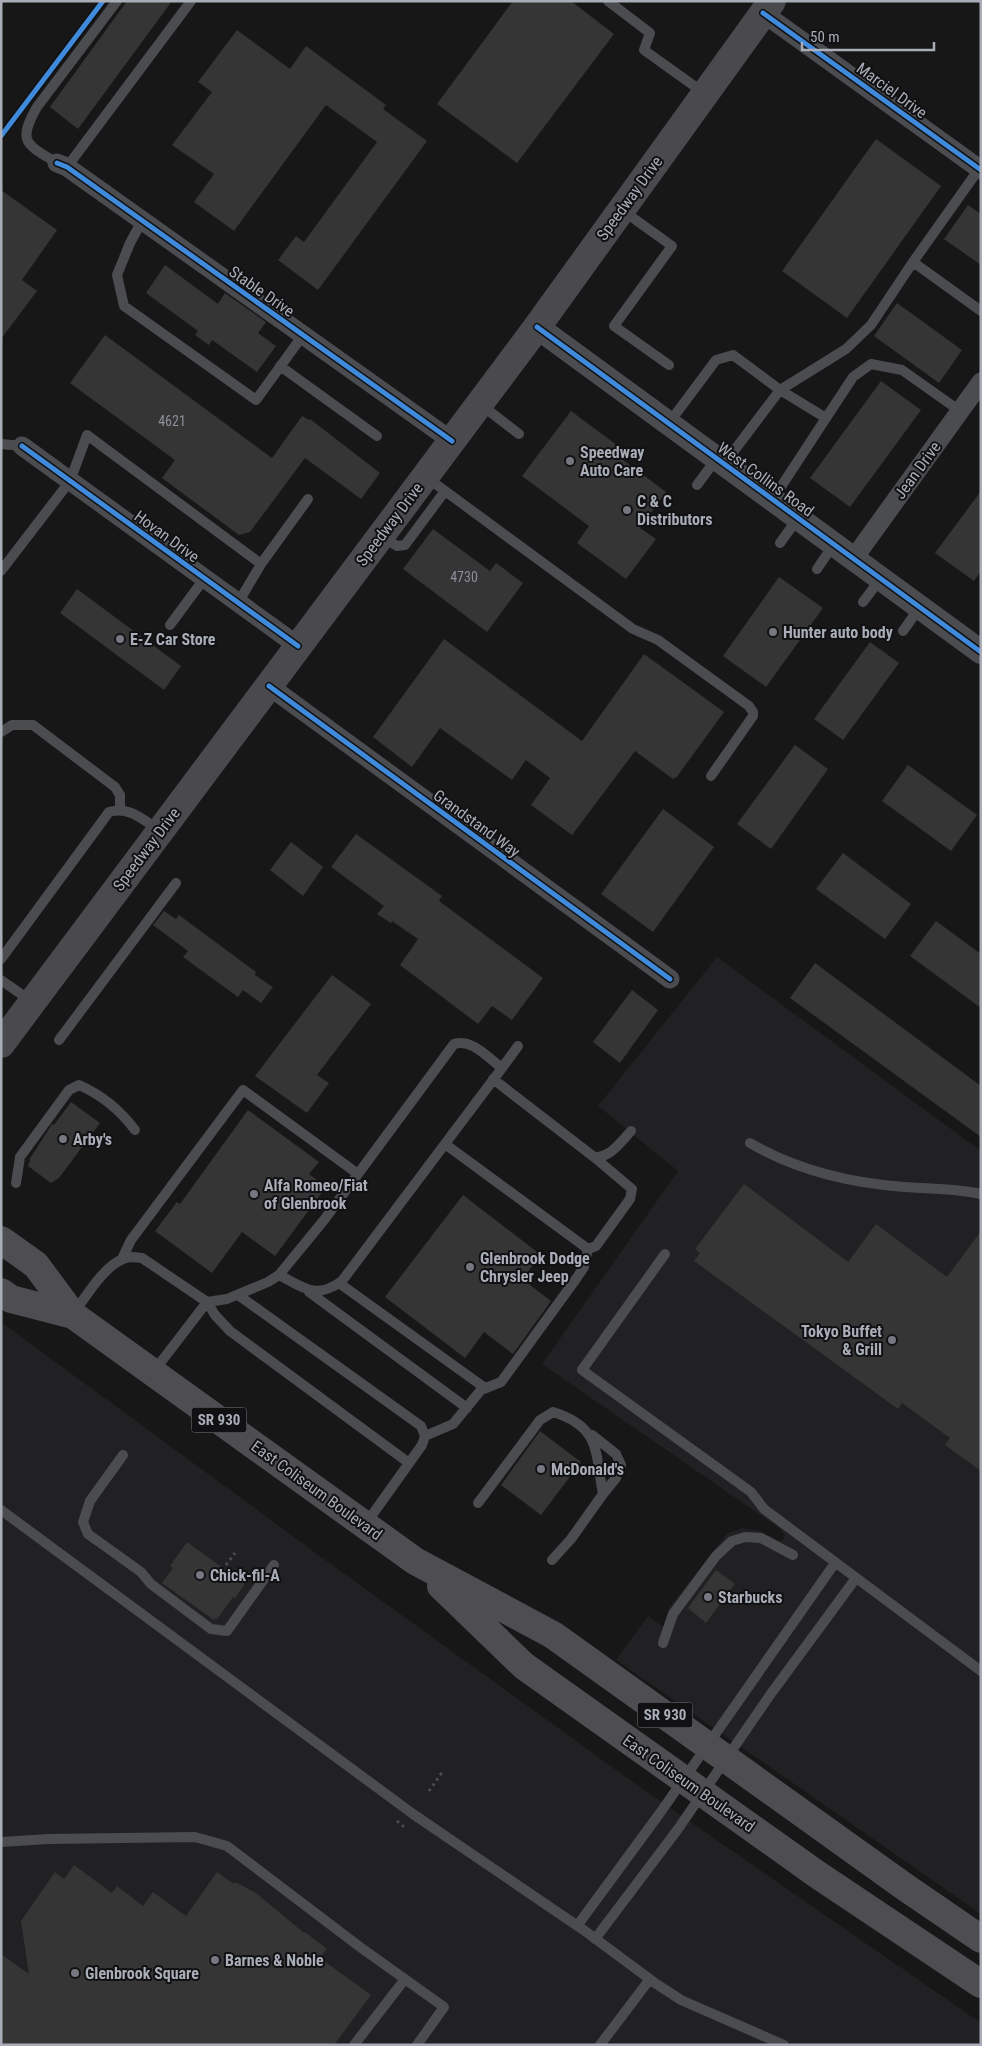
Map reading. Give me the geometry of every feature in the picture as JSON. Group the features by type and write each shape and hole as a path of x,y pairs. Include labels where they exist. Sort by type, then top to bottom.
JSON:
{"highway":[{"name":"East Coliseum Boulevard","path":"1,1240 36,1265 73,1315 415,1560 553,1635 981,1939"},
{"name":"East Coliseum Boulevard","path":"1,1292 11,1300 73,1315"},
{"name":"East Coliseum Boulevard","path":"415,1560 524,1666 818,1875 981,1984"}],"main road":[{"name":"Speedway Drive","path":"1,1044 381,536 435,483 452,441 537,327 768,7"}],"street":[{"name":"Marciel Drive","path":"768,7 980,170"},
{"name":"Stable Drive","path":"62,165 452,441"},
{"name":"West Collins Road","path":"537,327 981,652"},
{"name":"Jean Drive","path":"854,558 981,382"},
{"name":"Hovan Drive","path":"22,446 298,646"},
{"name":"Grandstand Way","path":"269,686 670,979"}],"lane":[{"path":"117,1 36,107 27,125 26,136 31,147 62,165 191,1"},
{"path":"608,1 650,33 644,50 705,94"},
{"path":"697,485 720,461 780,390 846,349 871,325 913,262 980,170"},
{"path":"622,209 672,246 614,326 669,365"},
{"path":"142,221 130,243 118,275 124,306 256,400 303,335"},
{"path":"913,262 981,311"},
{"path":"669,423 716,360 733,355 780,390 826,418"},
{"path":"773,499 853,377 871,364 902,370 960,411"},
{"path":"280,366 377,436"},
{"path":"480,403 519,434"},
{"path":"1,571 70,482 87,435 261,564"},
{"path":"1,444 22,446"},
{"path":"435,483 633,629 658,640 749,706 753,716 710,776"},
{"path":"238,603 261,564 308,499"},
{"path":"780,543 798,518"},
{"path":"816,569 834,544"},
{"path":"170,625 204,578"},
{"path":"864,602 880,578"},
{"path":"902,631 920,607"},
{"path":"1,732 12,725 33,725 115,787 120,795 120,809"},
{"path":"1,959 109,812 120,809 127,810 160,830"},
{"path":"59,1040 176,883"},
{"path":"1,980 33,1002"},
{"path":"153,1373 207,1302 238,1295 279,1275 324,1220 454,1044 461,1042 473,1046 502,1068"},
{"path":"304,1288 317,1292 328,1290 339,1283 518,1046"},
{"path":"493,1079 594,1157 632,1189 630,1199 596,1246 588,1249"},
{"path":"16,1183 20,1157 69,1090 79,1085 91,1090 121,1112 135,1130"},
{"path":"73,1315 102,1276 122,1259 131,1240 243,1090 358,1174"},
{"path":"594,1157 602,1157 616,1147 631,1131"},
{"path":"445,1144 588,1249"},
{"path":"750,1144 771,1156 830,1176 903,1187 956,1189 981,1194"},
{"path":"425,1436 453,1424 481,1390 501,1382 584,1267 588,1249"},
{"path":"665,1254 582,1370 751,1492 764,1509 981,1671"},
{"path":"122,1259 130,1257 142,1258 207,1302 215,1315 230,1331 409,1463"},
{"path":"279,1275 304,1288 467,1408"},
{"path":"339,1283 485,1388"},
{"path":"238,1295 421,1426 425,1436 422,1445 365,1524"},
{"path":"478,1503 540,1420 553,1412 569,1417 616,1454 621,1465 616,1478 571,1539 552,1560"},
{"path":"586,1431 595,1445 603,1494"},
{"path":"124,1455 90,1501 83,1522 88,1534 141,1572 151,1584 211,1629 227,1631 274,1565"},
{"path":"1,1510 413,1814 595,1938 650,1979 681,2000 784,2045"},
{"path":"663,1643 673,1614 716,1556 732,1541 745,1537 760,1538 793,1555"},
{"path":"577,1926 693,1786 835,1563"},
{"path":"595,1938 678,1829 693,1786 716,1752 770,1695 856,1578"},
{"path":"1,1842 48,1839 195,1837 227,1846 444,2007 417,2045"},
{"path":"354,2045 405,1979"},
{"path":"600,2045 650,1979"}],"path":[{"path":"226,1564 235,1553"},
{"path":"429,1791 443,1771"}],"shaded area":[{"path":"717,957 981,1151 981,1914 616,1660 648,1616 662,1626 665,1624 669,1608 727,1534 742,1528 760,1531 779,1541 783,1540 785,1536 779,1528 542,1364 678,1171 598,1106"},
{"path":"1,1322 324,1559 637,1785 981,2023 981,2045 1,2045"}],"building":[{"path":"127,1 172,1 78,129 50,107"},
{"path":"513,1 571,1 614,34 517,163 437,104"},
{"path":"237,30 290,69 306,46 386,105 383,109 427,141 318,290 278,260 296,236 304,242 377,142 326,105 234,231 194,202 214,174 172,145 212,92 198,82"},
{"path":"876,139 941,186 847,318 782,271"},
{"path":"1,190 57,230 22,280 37,291 1,339"},
{"path":"968,205 981,214 981,265 944,239"},
{"path":"165,265 218,304 225,293 266,322 258,333 276,346 257,372 212,340 209,345 195,335 198,331 146,293"},
{"path":"897,303 962,350 939,383 874,336"},
{"path":"105,335 272,458 302,416 310,419 380,473 361,499 305,458 250,532 239,535 162,478 175,460 70,383"},
{"path":"881,381 921,410 850,507 810,478"},
{"path":"571,411 618,446 614,453 666,492 640,528 656,539 626,579 577,543 589,526 522,476"},
{"path":"981,491 981,571 974,581 935,553"},
{"path":"433,529 490,571 496,563 523,583 487,632 403,569"},
{"name":"Hunter auto body","path":"779,577 823,608 766,687 723,656"},
{"name":"E-Z Car Store","path":"77,589 181,666 164,690 60,613"},
{"path":"444,639 582,741 644,654 724,712 676,778 673,779 635,751 572,835 531,805 550,778 526,760 512,780 440,728 412,767 373,737"},
{"path":"870,642 899,663 843,740 814,719"},
{"path":"795,745 828,769 771,849 737,824"},
{"path":"908,765 977,815 951,851 882,801"},
{"path":"663,809 714,847 653,932 601,894"},
{"path":"356,834 442,896 439,901 543,978 512,1020 492,1006 478,1024 400,965 418,939 392,921 391,923 377,914 384,906 331,867"},
{"path":"291,842 323,867 303,896 270,870"},
{"path":"843,853 911,904 885,939 816,889"},
{"path":"164,911 176,919 179,915 256,972 255,975 273,987 261,1003 243,990 238,997 183,957 188,951 153,925"},
{"path":"936,921 981,954 981,1008 910,956"},
{"path":"815,963 981,1086 981,1137 790,998"},
{"path":"332,975 371,1004 317,1075 329,1083 307,1113 255,1076"},
{"path":"632,990 658,1010 620,1063 593,1042"},
{"name":"Arby's","path":"71,1102 100,1123 59,1178 51,1183 28,1166 29,1160 52,1124 54,1125"},
{"name":"Alfa Romeo/Fiat of Glenbrook","path":"248,1110 319,1162 309,1174 326,1187 275,1256 242,1232 212,1273 155,1231 177,1202 180,1204"},
{"path":"744,1184 848,1262 876,1224 947,1277 981,1231 981,1471 945,1445 950,1438 902,1403 898,1409 694,1261 700,1253 695,1249"},
{"name":"Glenbrook Dodge Chrysler Jeep","path":"463,1195 541,1255 522,1279 551,1301 513,1354 484,1332 465,1358 385,1297"},
{"name":"McDonald's","path":"540,1431 581,1462 541,1515 501,1485"},
{"name":"Chick-fil-A","path":"187,1542 245,1584 217,1619 215,1618 214,1620 162,1583 173,1568 170,1566"},
{"name":"Starbucks","path":"716,1570 735,1584 706,1623 688,1608"},
{"path":"74,1865 112,1893 117,1886 143,1906 153,1892 186,1916 217,1872 234,1884 235,1882 256,1893 304,1933 327,1949 320,1958 371,1995 334,2045 1,2045 1,1954 29,1974 21,1921 55,1872 64,1879"}],"cycle path":[{"path":"1,136 103,1"},
{"path":"763,13 981,170"},
{"path":"57,163 67,167 452,441"},
{"path":"537,327 981,652"},
{"path":"22,446 298,646"},
{"path":"269,686 670,979"}],"place":[{"name":"Speedway Auto Care","path":"570,461"},
{"name":"C & C Distributors","path":"627,510"},
{"name":"Hunter auto body","path":"773,632"},
{"name":"E-Z Car Store","path":"120,639"},
{"name":"Arby's","path":"63,1139"},
{"name":"Alfa Romeo/Fiat of Glenbrook","path":"254,1194"},
{"name":"Glenbrook Dodge Chrysler Jeep","path":"470,1267"},
{"name":"Tokyo Buffet & Grill","path":"892,1340"},
{"name":"McDonald's","path":"541,1469"},
{"name":"Chick-fil-A","path":"200,1575"},
{"name":"Starbucks","path":"708,1597"},
{"name":"Barnes & Noble","path":"215,1960"},
{"name":"Glenbrook Square","path":"75,1973"}]}
